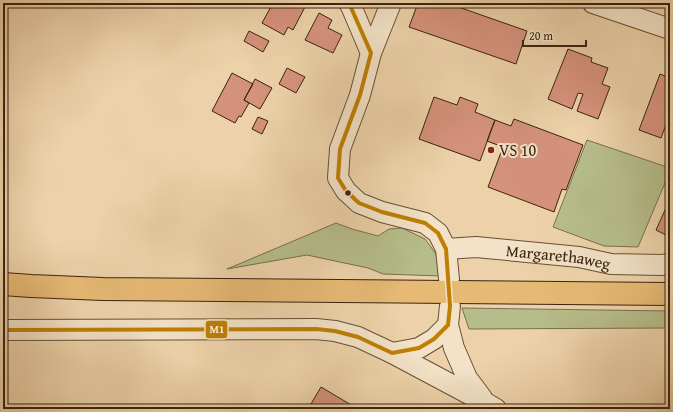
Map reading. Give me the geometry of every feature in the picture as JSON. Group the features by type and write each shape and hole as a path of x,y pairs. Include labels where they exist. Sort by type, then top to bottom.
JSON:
{"main road":[{"path":"3,284 118,289 670,294"},
{"path":"3,297 30,286"}],"street":[{"path":"349,3 371,53"},
{"path":"392,3 371,53 360,95 340,149 338,178 346,191 359,203 382,212 425,223 438,234 446,249 449,279"},
{"path":"593,3 670,29"},
{"name":"Margarethaweg","path":"446,249 476,247 579,256 611,264 670,264"},
{"path":"392,353 419,348 434,339 449,316 454,348 467,378 490,405"},
{"path":"3,330 316,329 335,331 358,337 392,353 490,405"}],"green space":[{"path":"587,140 670,168 638,247 604,246 553,227"},
{"path":"336,223 378,236 389,229 402,228 425,239 436,254 440,276 383,274 368,268 307,255 227,269"},
{"path":"462,308 670,311 670,328 469,329"}],"building":[{"path":"273,3 307,3 293,30 288,27 284,35 262,23"},
{"path":"418,3 447,3 527,31 516,64 409,27"},
{"path":"319,13 332,20 328,28 342,35 333,53 305,40"},
{"path":"249,31 269,41 263,52 244,41"},
{"path":"568,49 592,58 591,62 608,68 602,84 610,87 598,119 577,111 583,94 578,93 572,109 548,99"},
{"path":"287,68 305,77 296,93 279,84"},
{"path":"232,73 253,84 244,100 249,103 241,117 239,116 235,123 212,111"},
{"path":"660,74 670,78 670,123 667,122 661,138 639,130"},
{"path":"255,79 272,88 260,109 244,100"},
{"path":"434,97 457,105 460,97 478,104 475,112 495,120 480,161 419,139"},
{"path":"258,117 268,121 262,134 252,129"},
{"path":"514,119 583,145 566,190 562,189 554,212 488,187 503,147 487,141 495,120 511,126"},
{"path":"670,129 670,145 665,143"},
{"path":"670,199 670,237 656,230"},
{"path":"321,387 358,409 308,409"}],"transit line":[{"name":"M1","path":"3,330 316,329 335,331 358,337 392,353 419,348 434,339 448,325 450,306 446,249 438,233 425,223 382,212 359,203 346,191 338,178 340,149 360,95 371,53 349,3"}],"place":[{"name":"VS 10","path":"491,150"}]}
